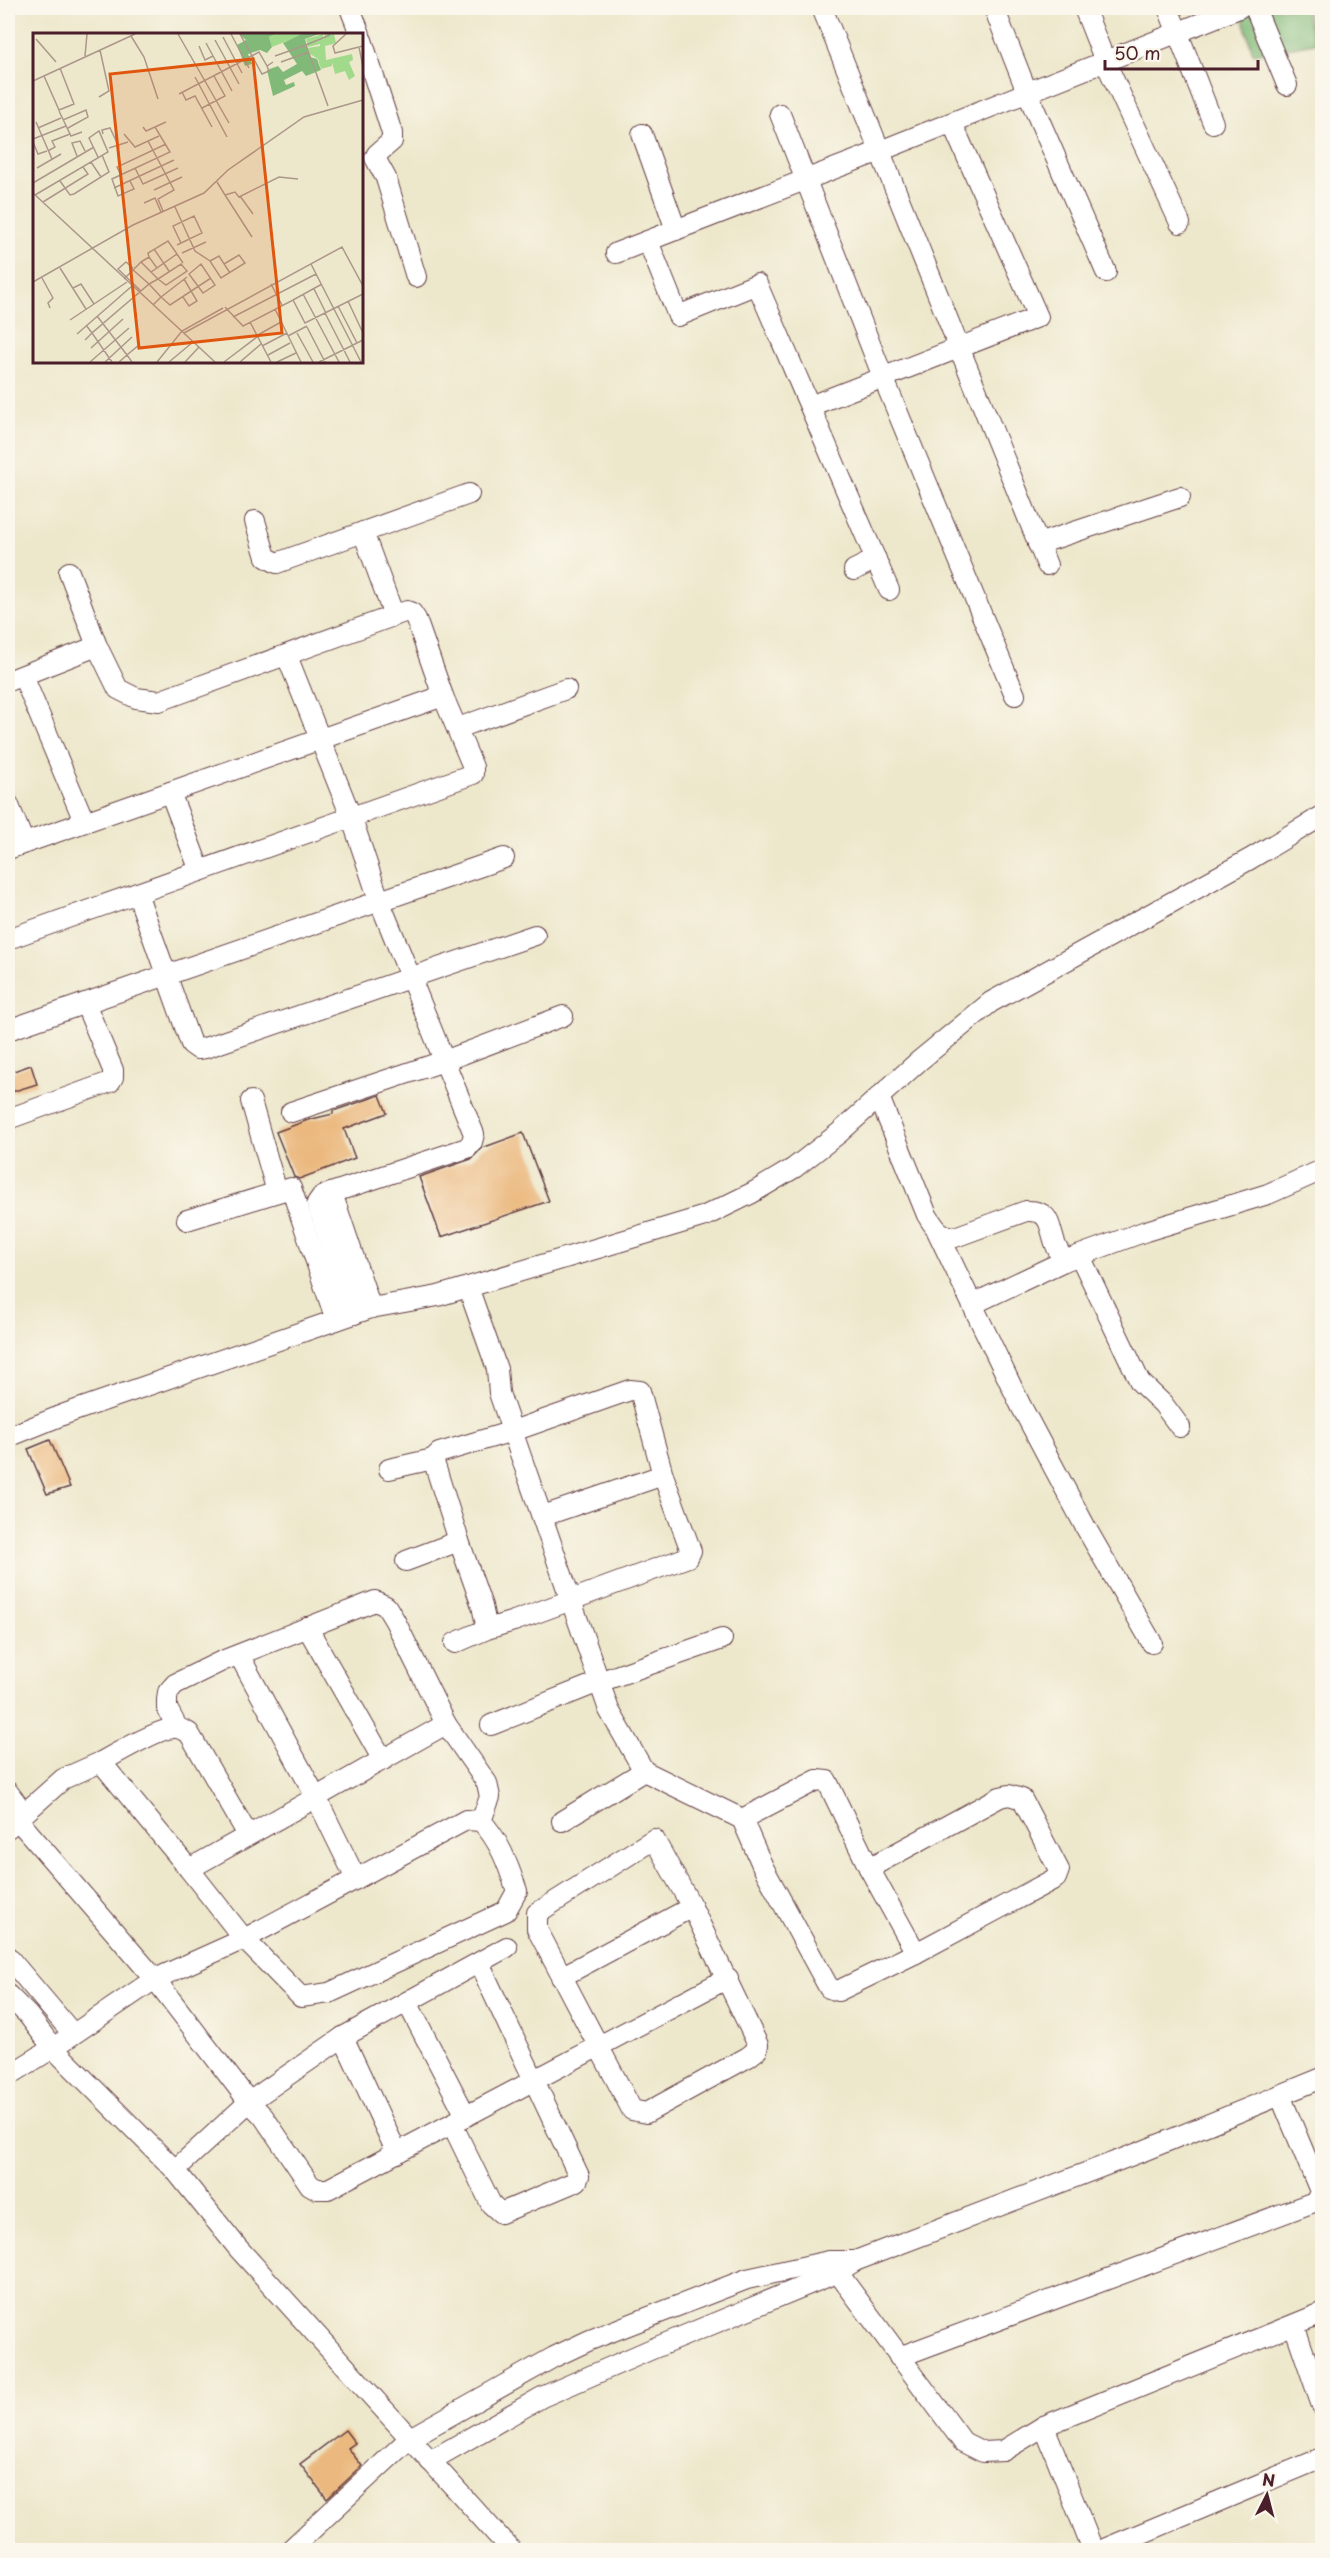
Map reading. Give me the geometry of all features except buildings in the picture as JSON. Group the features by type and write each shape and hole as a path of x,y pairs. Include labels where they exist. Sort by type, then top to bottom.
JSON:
{"street":[{"path":"350,8 360,33"},
{"path":"822,8 1047,566"},
{"path":"994,8 1027,92 1106,272"},
{"path":"1084,8 1179,223"},
{"path":"1168,8 1213,123"},
{"path":"616,253 952,123 1239,8"},
{"path":"1255,8 1287,85"},
{"path":"363,43 392,133 392,141 376,154 375,158 386,178 416,277"},
{"path":"780,114 884,376 1015,695"},
{"path":"810,406 1038,316 952,123"},
{"path":"642,134 676,230"},
{"path":"648,241 678,316 757,284 889,590"},
{"path":"255,521 266,558 277,563 469,494"},
{"path":"1038,544 1180,497"},
{"path":"363,532 394,616"},
{"path":"854,570 876,560"},
{"path":"8,939 352,819 473,774 473,767 412,613 407,611 159,701 136,698 118,688 97,646 69,572"},
{"path":"84,821 15,678 97,646"},
{"path":"287,656 352,819 379,900 474,1134 470,1146 332,1193 354,1314"},
{"path":"458,728 566,689"},
{"path":"8,803 16,846 443,696"},
{"path":"170,792 200,871"},
{"path":"8,1437 65,1414 354,1314 438,1296 705,1216 752,1193 794,1168 839,1133 991,1002 1250,859 1323,816"},
{"path":"8,1030 504,858"},
{"path":"137,893 191,1044 198,1049 535,935"},
{"path":"8,1119 110,1082 113,1077 112,1070 85,1003"},
{"path":"291,1112 444,1061 563,1016"},
{"path":"879,1097 927,1215 937,1231 1032,1427 1086,1528 1152,1643"},
{"path":"251,1101 277,1192"},
{"path":"973,1304 1072,1259 1146,1231 1268,1194 1323,1170"},
{"path":"187,1220 291,1188 354,1314"},
{"path":"937,1231 945,1236 955,1237 1026,1210 1036,1210 1044,1214 1056,1248 1072,1259 1140,1382 1163,1404 1180,1427"},
{"path":"468,1287 496,1369 505,1377 518,1429 549,1513 604,1681 625,1735 644,1771"},
{"path":"389,1469 433,1459 439,1453 518,1429 634,1389 640,1391 644,1398 663,1475 690,1555 487,1629 455,1643"},
{"path":"433,1459 482,1606 487,1629"},
{"path":"549,1513 663,1475"},
{"path":"406,1561 459,1541"},
{"path":"249,1835 189,1733 177,1727 167,1708 168,1692 175,1684 239,1655 372,1601 383,1603 395,1621 446,1724 487,1783 490,1797 481,1821"},
{"path":"307,1628 383,1760"},
{"path":"491,1725 604,1681 722,1639"},
{"path":"239,1655 316,1797 356,1879"},
{"path":"189,1869 446,1724"},
{"path":"16,1820 63,1779 164,1730 177,1727"},
{"path":"8,2076 155,1978 244,1939 466,1820 481,1821 504,1852 517,1891 506,1911 329,1993 310,1998 302,1997 244,1939 101,1762"},
{"path":"562,1821 638,1772 644,1771 742,1819 763,1867 829,1988 838,1991 916,1953 1058,1876 1058,1868 1022,1799 1009,1796 1000,1797 869,1868"},
{"path":"742,1819 817,1780 827,1781 869,1868 916,1953"},
{"path":"8,1792 16,1820 155,1978 249,2102 264,2116 310,2185 317,2189 328,2189 728,1978"},
{"path":"654,1839 692,1907 728,1978 758,2045 757,2050 655,2109 646,2113 632,2110 537,1929 537,1912 654,1839"},
{"path":"561,1977 692,1907"},
{"path":"175,2170 249,2102 343,2037 507,1947"},
{"path":"8,1956 73,2034"},
{"path":"407,2002 459,2120 491,2204 501,2213 577,2181 578,2169 479,1963"},
{"path":"8,1995 28,2015 53,2048 175,2170 238,2248 508,2550"},
{"path":"343,2037 397,2153"},
{"path":"290,2550 410,2438 496,2388 590,2340 747,2279 833,2267 855,2261 1143,2151 1323,2079"},
{"path":"899,2357 1323,2198 1280,2095"},
{"path":"833,2267 963,2442 982,2452 1003,2451 1044,2426 1323,2313"},
{"path":"430,2462 542,2397 833,2267"},
{"path":"1294,2325 1323,2406"},
{"path":"1044,2426 1093,2550"},
{"path":"1102,2550 1323,2458"}],"green space":[{"path":"1240,8 1304,8 1315,43 1253,54"},
{"path":"1307,8 1322,8 1322,42 1315,43"}]}
